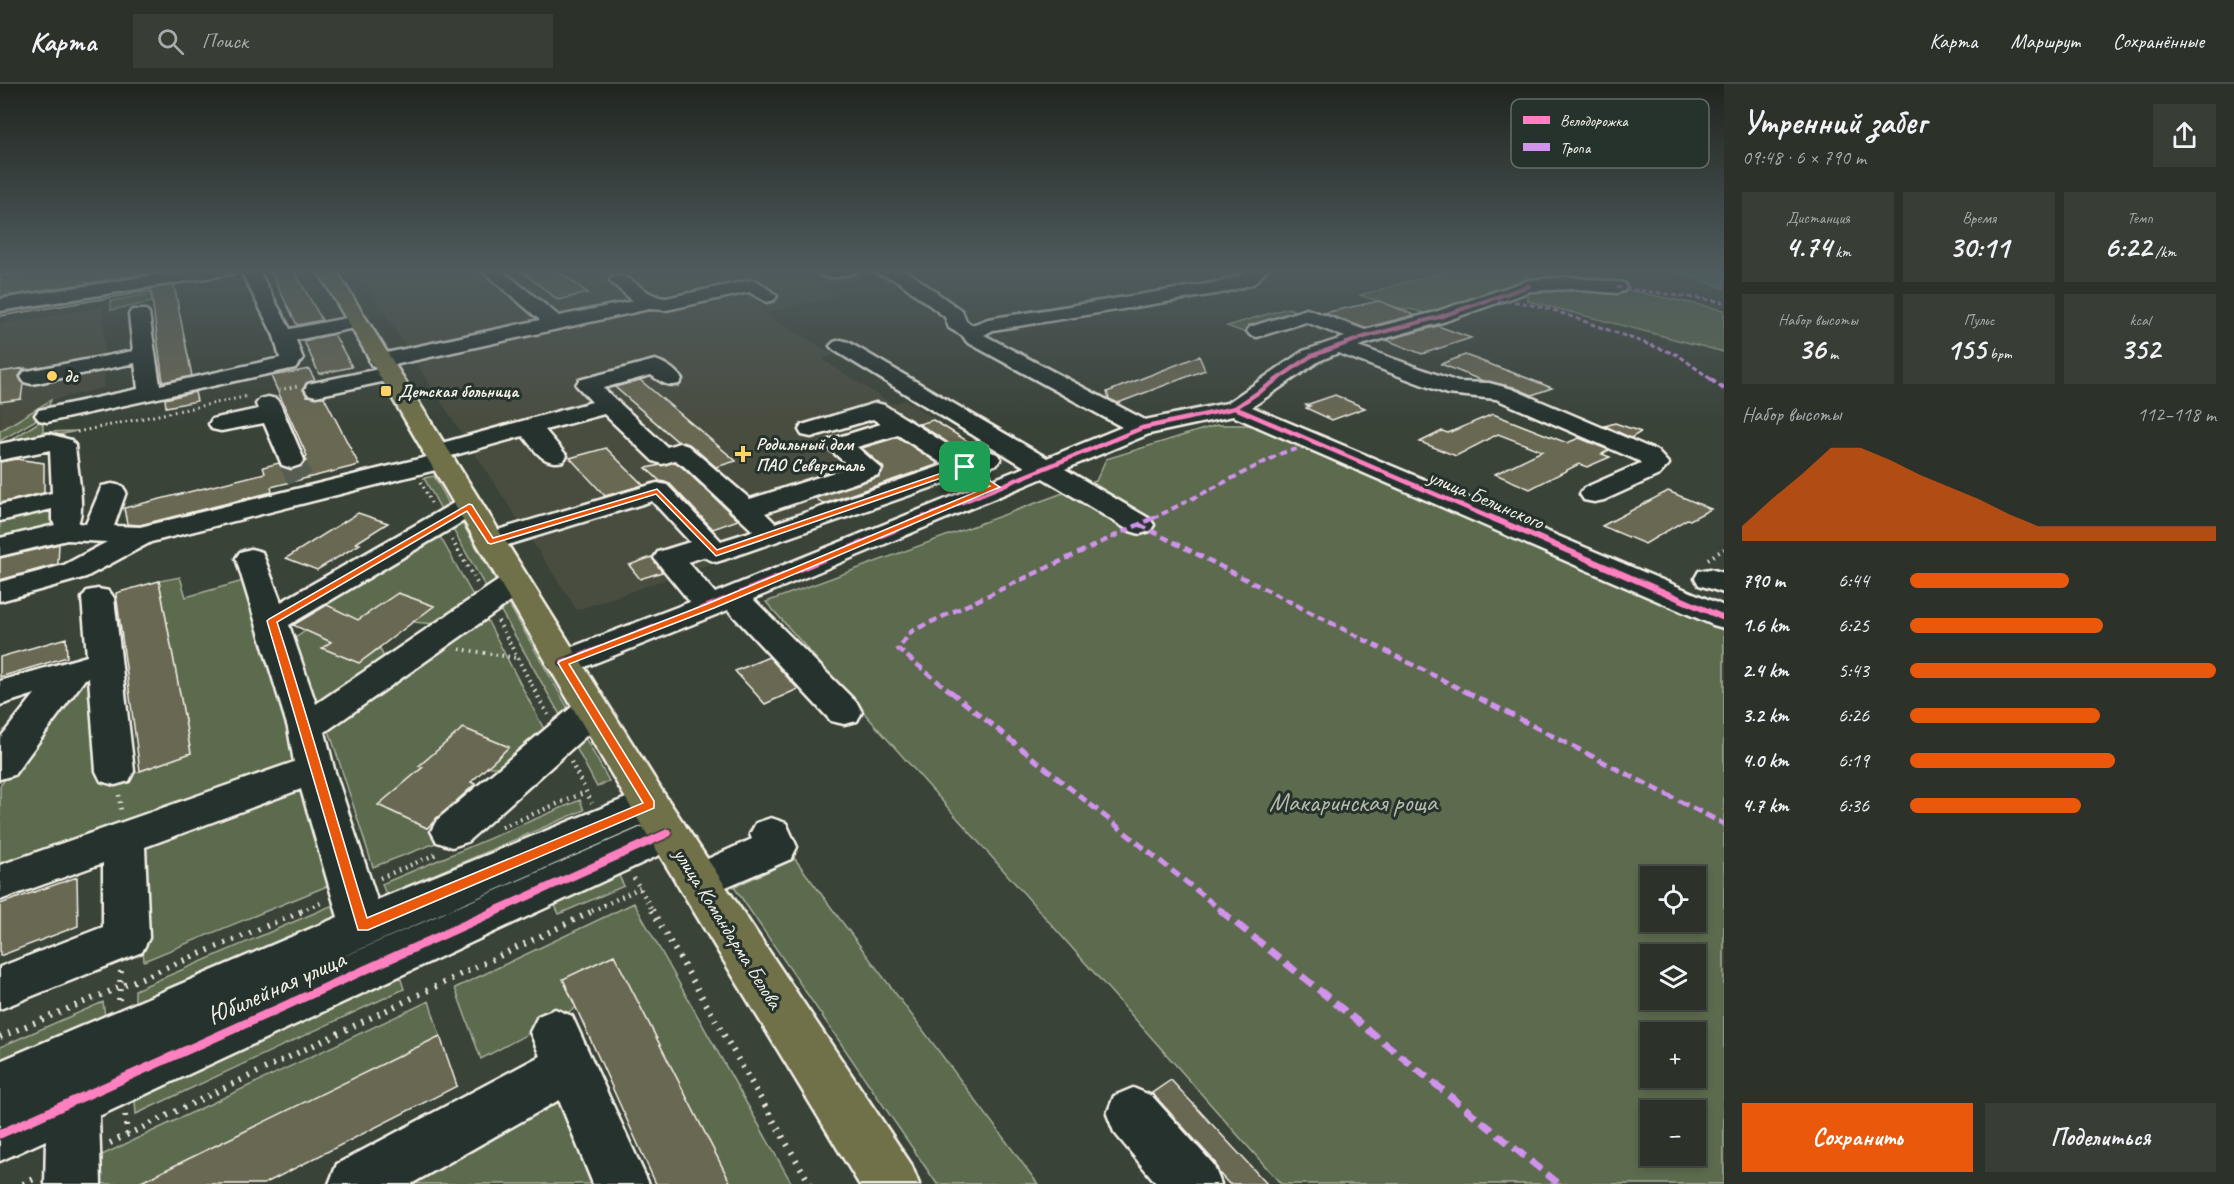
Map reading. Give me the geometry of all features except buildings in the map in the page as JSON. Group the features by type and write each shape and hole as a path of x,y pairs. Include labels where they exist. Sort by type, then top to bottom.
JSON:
{"main road":[{"name":"улица Командарма Белова","path":"357,322 698,882 891,1184"}],"street":[{"path":"140,320 150,394"},
{"path":"47,415 287,363 292,359 276,320"},
{"path":"305,388 563,320"},
{"path":"956,320 956,324 972,333 975,338 1142,428"},
{"path":"972,333 988,325 1017,320"},
{"path":"1257,330 1289,320"},
{"path":"1321,320 1364,337"},
{"path":"563,663 722,602 1142,428 1235,408 1311,356 1364,337 1426,320"},
{"path":"284,336 357,322"},
{"path":"841,346 1140,525"},
{"path":"1338,346 1455,389 1489,390 1504,394 1648,456 1656,464 1650,470 1594,494"},
{"path":"32,377 145,355"},
{"path":"671,379 656,367 587,385 662,456 679,450 771,533"},
{"path":"221,424 267,401 299,478"},
{"path":"0,592 75,571 141,536 299,478 379,470 439,456 529,427 609,405"},
{"name":"улица Белинского","path":"1235,408 1724,618"},
{"path":"811,430 876,410 900,426 977,463 996,487"},
{"path":"746,510 869,469 838,445 900,426"},
{"path":"529,427 554,456"},
{"path":"0,452 49,442 62,445 66,531"},
{"path":"491,541 657,491 716,553 977,463"},
{"path":"100,534 100,524 112,492"},
{"path":"0,513 66,498"},
{"path":"272,621 469,506"},
{"path":"0,547 66,531 141,536"},
{"path":"708,546 669,558 722,602 844,712"},
{"path":"251,558 306,728 315,769 358,908"},
{"path":"306,728 516,584"},
{"path":"98,598 88,667 115,771"},
{"path":"0,693 88,667"},
{"path":"0,765 88,667"},
{"path":"450,840 592,710"},
{"path":"0,883 315,769"},
{"name":"Юбилейная улица","path":"0,1086 358,908 659,819"},
{"name":"Юбилейная улица","path":"0,1134 659,819"},
{"path":"698,882 776,847 771,834"},
{"path":"0,988 126,938 124,839"},
{"path":"357,1184 562,1049 621,1184"},
{"path":"73,1101 73,1172"},
{"path":"1133,1114 1192,1184"}],"path":[{"path":"70,434 267,401 305,388"},
{"path":"429,644 518,658"},
{"path":"490,832 586,792"},
{"path":"0,1037 358,908 450,840"},
{"path":"23,1184 73,1172 640,888"}],"shaded area":[{"name":"дс","path":"22,320 103,320 105,363 103,388 51,400 0,431 0,324"},
{"name":"Родильный дом ПАО Северсталь","path":"389,320 776,320 834,355 822,359 892,404 906,400 983,451 997,446 1016,458 577,610"}],"green space":[{"path":"1246,320 1283,320 1243,332 1227,326"},
{"path":"1602,320 1724,320 1724,352"},
{"path":"51,400 46,414 0,441 0,431"},
{"path":"47,417 43,422 43,432 77,431 0,447"},
{"name":"Макаринская роща","path":"1217,425 1259,425 1724,627 1724,1184 1281,1184 766,602 1096,481 1106,459"},
{"path":"434,476 453,511 443,513 424,478"},
{"path":"56,502 55,528 0,541 0,514"},
{"path":"462,523 501,589 489,593 451,526"},
{"path":"437,531 477,603 446,625 412,622 434,606 398,593 356,621 359,623 323,648 359,663 380,648 387,666 318,713 292,640 337,610 322,603"},
{"path":"180,577 186,597 247,580 300,760 0,870 0,786 82,674 95,671 104,784 191,753 159,581"},
{"path":"507,601 573,717 563,720 497,604"},
{"path":"484,614 548,737 515,767 487,767 509,747 463,728 379,805 427,828 443,813 449,838 373,867 328,727"},
{"path":"583,734 609,781 597,787 571,738"},
{"path":"307,778 337,882 144,961 133,841"},
{"path":"580,800 584,810 386,895 382,884"},
{"path":"795,859 1038,1184 937,1184 734,887"},
{"path":"616,870 624,886 559,914 551,897"},
{"path":"340,902 344,918 135,1008 135,990"},
{"path":"634,903 792,1184 731,1184 614,955 563,979 576,1008 481,1059 455,988"},
{"path":"397,967 404,989 136,1114 134,1087"},
{"path":"429,1001 440,1036 144,1181 144,1184 86,1184 85,1163"},
{"path":"103,1002 106,1024 0,1070 0,1047"},
{"path":"563,1082 607,1184 378,1184"}],"tunnel":[{"path":"291,460 300,479"}],"marked path":[{"path":"1582,320 1678,355 1724,389"},
{"path":"1301,448 1282,453 1140,525 912,631 898,649 1559,1184"},
{"path":"1140,525 1724,824"}],"cycle path":[{"path":"563,663 710,606 1142,428 1235,408 1311,356 1364,337 1426,320"},
{"path":"1235,408 1724,618"},
{"path":"0,1134 668,833"}],"place":[{"name":"дс","path":"52,376"},
{"name":"Детская больница","path":"386,391"},
{"name":"Родильный дом ПАО Северсталь","path":"743,454"}],"route":[{"path":"965,467 996,487 710,606 563,663 650,804 363,926 315,769 306,728 272,621 469,506 491,541 657,491 716,553 965,467"}]}
